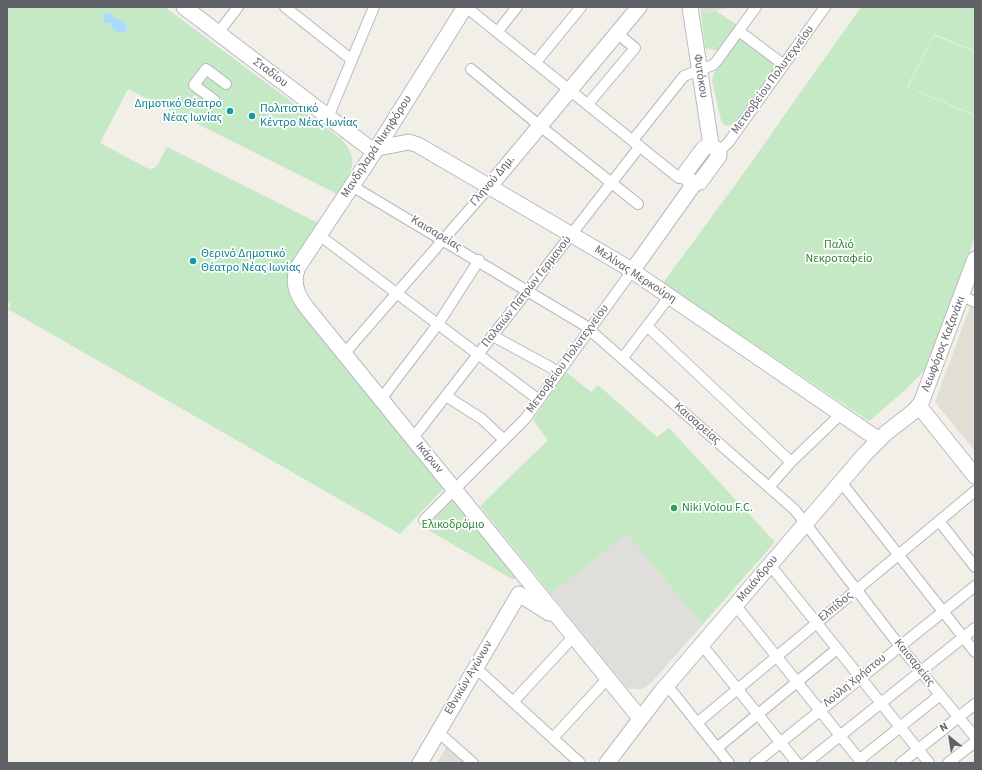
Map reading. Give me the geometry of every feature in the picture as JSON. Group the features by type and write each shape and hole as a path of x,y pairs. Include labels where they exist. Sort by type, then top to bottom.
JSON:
{"street":[{"name":"Σταδίου","path":"184,7 328,118 368,147 377,148"},
{"path":"218,33 238,7"},
{"path":"285,7 352,60"},
{"path":"328,118 375,7 384,7"},
{"path":"466,7 498,31 679,178 691,181"},
{"name":"Μανδηλαρά Νικηφόρου","path":"296,288 295,275 298,267 377,148 466,7"},
{"path":"498,31 517,7"},
{"path":"536,62 581,7"},
{"name":"Γληνού Δημ.","path":"344,354 444,239 640,7"},
{"name":"Φυτόκου","path":"690,7 699,70 715,148"},
{"name":"Παλαιών Πατρών Γερμανού","path":"413,438 612,182 636,143 684,76 713,65 756,7"},
{"name":"Μετσοβείου Πολυτεχνείου","path":"424,520 525,418 632,271 691,181 686,172 690,166 704,148 715,148 728,143 826,7"},
{"path":"739,31 784,65"},
{"path":"588,104 635,48 618,34"},
{"path":"214,100 194,85 206,69 226,84"},
{"path":"471,69 638,204"},
{"name":"Μελίνας Μερκούρη","path":"377,148 413,143 489,186 632,271 879,440"},
{"name":"Καισαρείας","path":"352,186 444,239 580,322 769,487 795,510 806,523 899,645 975,737"},
{"path":"319,235 539,400"},
{"name":"Λεωφόρος Καζανάκι","path":"919,406 969,299 975,259"},
{"path":"380,399 438,324 479,260"},
{"name":"Ικάρων","path":"296,288 302,302 640,718"},
{"path":"622,358 669,297"},
{"path":"647,326 791,462"},
{"path":"493,336 559,372"},
{"path":"446,396 482,419 504,440"},
{"path":"919,406 975,476"},
{"name":"Μαιάνδρου","path":"607,763 640,718 664,689 841,482 879,440 919,406"},
{"path":"769,487 791,462 841,414"},
{"path":"841,482 975,652"},
{"name":"Ελπίδος","path":"697,723 737,688 975,491"},
{"path":"939,521 975,567"},
{"path":"770,565 929,763"},
{"name":"Λούλη Χρήστου","path":"755,763 899,645 975,586"},
{"name":"Ικάρων","path":"519,594 570,631"},
{"name":"Εθνικών Αγώνων","path":"420,763 519,594"},
{"path":"736,606 860,761 940,695"},
{"path":"806,763 975,628"},
{"path":"513,702 570,631"},
{"path":"702,645 797,763"},
{"path":"717,748 837,649"},
{"path":"476,668 580,763"},
{"path":"553,738 608,678"},
{"path":"619,692 628,699 636,701 644,700 664,689 697,723 729,763"},
{"path":"901,763 975,704"},
{"path":"438,732 473,763"},
{"path":"948,763 975,742"}],"shaded area":[{"path":"700,7 734,7 701,13"},
{"path":"970,307 975,309 975,451 935,402"},
{"path":"627,534 702,625 652,682 642,689 630,689 626,687 551,594"},
{"path":"447,746 467,763 437,763"}],"green space":[{"path":"7,7 165,7 341,139 347,147 351,154 352,167 337,194 128,89 100,143 147,168 152,169 157,166 167,147 318,223 300,250 291,269 288,279 288,289 291,299 444,488 400,534 8,309 11,304 7,302"},
{"name":"Παλιό Νεκροταφείο","path":"861,7 975,7 975,51 934,34 907,87 975,116 975,237 929,366 905,390 869,421 663,283 738,181"},
{"path":"716,11 740,27 721,51 705,48 701,13"},
{"path":"934,35 975,52 975,115 908,87"},
{"path":"740,37 777,65 737,121 731,125 725,126 721,120 712,81 714,73"},
{"path":"566,372 591,392 598,385 657,437 669,428 775,542 702,625 627,534 551,594 480,506 548,440 533,420"},
{"name":"Ελικοδρόμιο","path":"454,499 518,577 517,579 512,579 425,528"}],"water":[{"path":"105,13 111,13 114,19 118,19 123,22 127,27 126,32 119,33 112,28 110,23 105,23 103,18"}],"place":[{"name":"Δημοτικό Θέατρο Νέας Ιωνίας","path":"230,111"},
{"name":"Πολιτιστικό Κέντρο Νέας Ιωνίας","path":"252,116"},
{"name":"Θερινό Δημοτικό Θέατρο Νέας Ιωνίας","path":"193,261"},
{"name":"Niki Volou F.C.","path":"674,508"}]}
